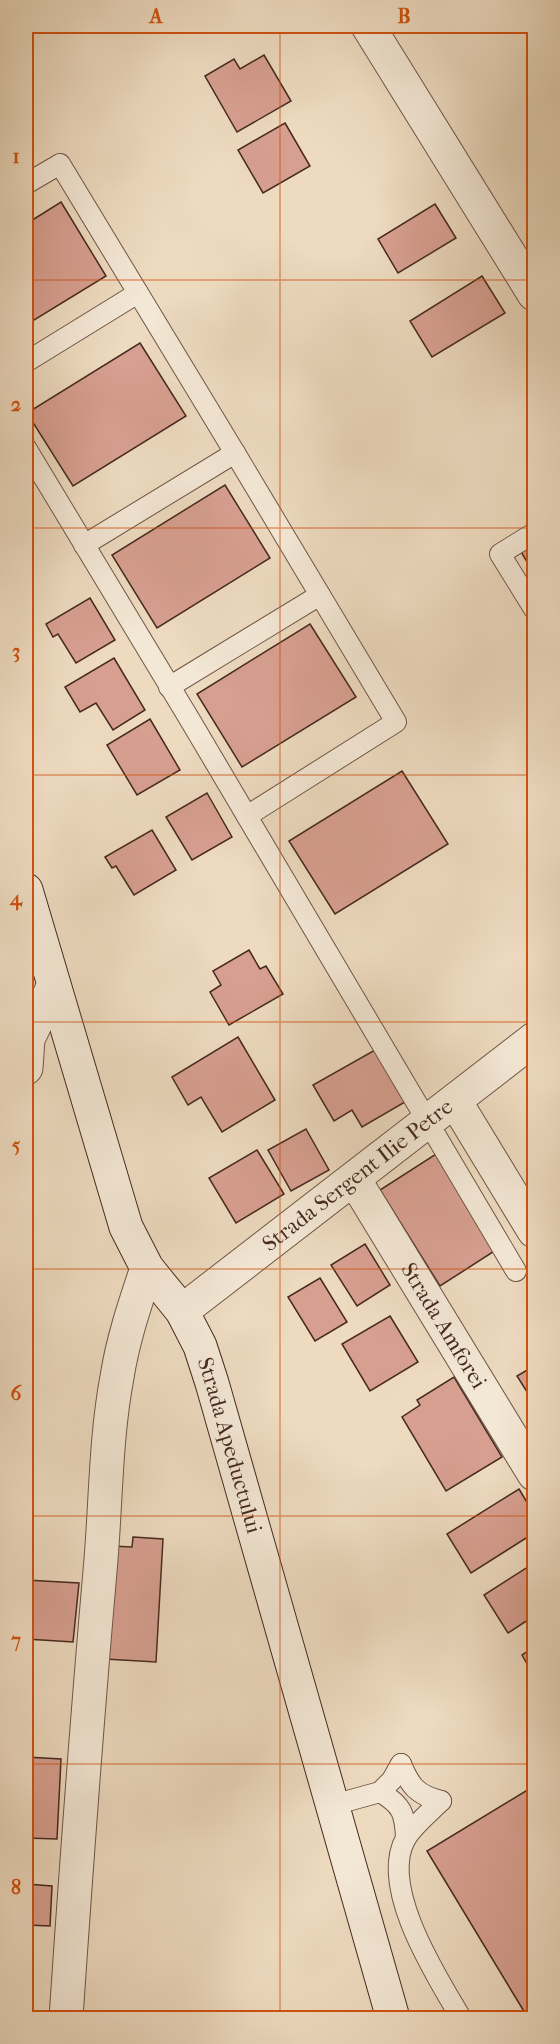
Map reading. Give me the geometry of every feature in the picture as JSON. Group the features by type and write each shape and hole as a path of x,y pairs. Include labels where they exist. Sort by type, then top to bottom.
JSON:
{"street":[{"path":"368,26 534,294"},
{"name":"Strada Apeductului","path":"26,890 126,1227 147,1268 182,1311 200,1346 393,2019"},
{"path":"26,1068 27,1039 54,984"},
{"name":"Strada Sergent Ilie Petre","path":"182,1311 534,1039"},
{"path":"454,1101 534,1231"},
{"name":"Strada Amforei","path":"354,1179 534,1474"},
{"path":"66,2019 89,1684 101,1569 110,1430 116,1379 125,1336 147,1268"}],"lane":[{"path":"26,184 60,164 396,722 247,816"},
{"path":"26,362 138,293"},
{"path":"26,448 516,1271"},
{"path":"84,545 235,453"},
{"path":"534,533 500,554 534,609"},
{"path":"169,687 320,596"},
{"path":"333,1805 380,1792 392,1780 401,1764 408,1780 416,1790 426,1797 441,1801 406,1838 398,1859 398,1867 400,1885 414,1932 461,2019"},
{"path":"380,1792 394,1800 400,1808 405,1820 406,1838"}],"building":[{"path":"264,55 291,101 237,132 205,76 234,59 240,69"},
{"path":"285,123 310,166 263,193 238,150"},
{"path":"61,202 106,276 26,325 26,224"},
{"path":"435,204 456,238 398,273 378,239"},
{"path":"482,276 505,313 432,357 410,321"},
{"path":"140,343 186,416 73,486 27,413"},
{"path":"225,485 270,558 157,628 112,555"},
{"path":"534,541 534,574 520,550"},
{"path":"90,598 115,640 76,663 58,634 53,637 46,624"},
{"path":"310,624 356,697 242,767 197,694"},
{"path":"114,658 145,710 113,730 96,703 80,712 65,687"},
{"path":"150,719 180,770 137,795 107,745"},
{"path":"402,771 448,844 335,914 289,841"},
{"path":"207,793 232,837 192,860 166,817"},
{"path":"152,830 176,870 134,895 116,866 112,868 105,857"},
{"path":"249,950 260,969 266,966 283,994 229,1025 210,992 221,985 213,971"},
{"path":"238,1037 275,1100 222,1132 201,1097 188,1105 172,1077"},
{"path":"375,1050 405,1102 362,1127 352,1110 334,1121 313,1085"},
{"path":"306,1129 329,1170 291,1191 268,1150"},
{"path":"257,1150 284,1194 236,1223 209,1178"},
{"path":"436,1154 496,1250 440,1286 380,1190"},
{"path":"365,1244 390,1285 357,1306 331,1265"},
{"path":"320,1278 347,1322 315,1341 288,1297"},
{"path":"390,1316 418,1362 370,1391 342,1344"},
{"path":"534,1366 534,1403 517,1376"},
{"path":"454,1377 502,1457 446,1491 402,1417 420,1405 417,1400"},
{"path":"519,1489 534,1514 534,1533 471,1573 447,1534"},
{"path":"133,1537 163,1539 156,1662 105,1659 112,1546 132,1547"},
{"path":"534,1563 534,1616 508,1633 484,1595"},
{"path":"26,1580 79,1583 73,1642 26,1639"},
{"path":"534,1647 534,1676 522,1655"},
{"path":"26,1757 61,1759 57,1839 26,1838"},
{"path":"534,1786 534,2018 528,2018 427,1851"},
{"path":"26,1884 52,1886 50,1926 26,1925"}]}
